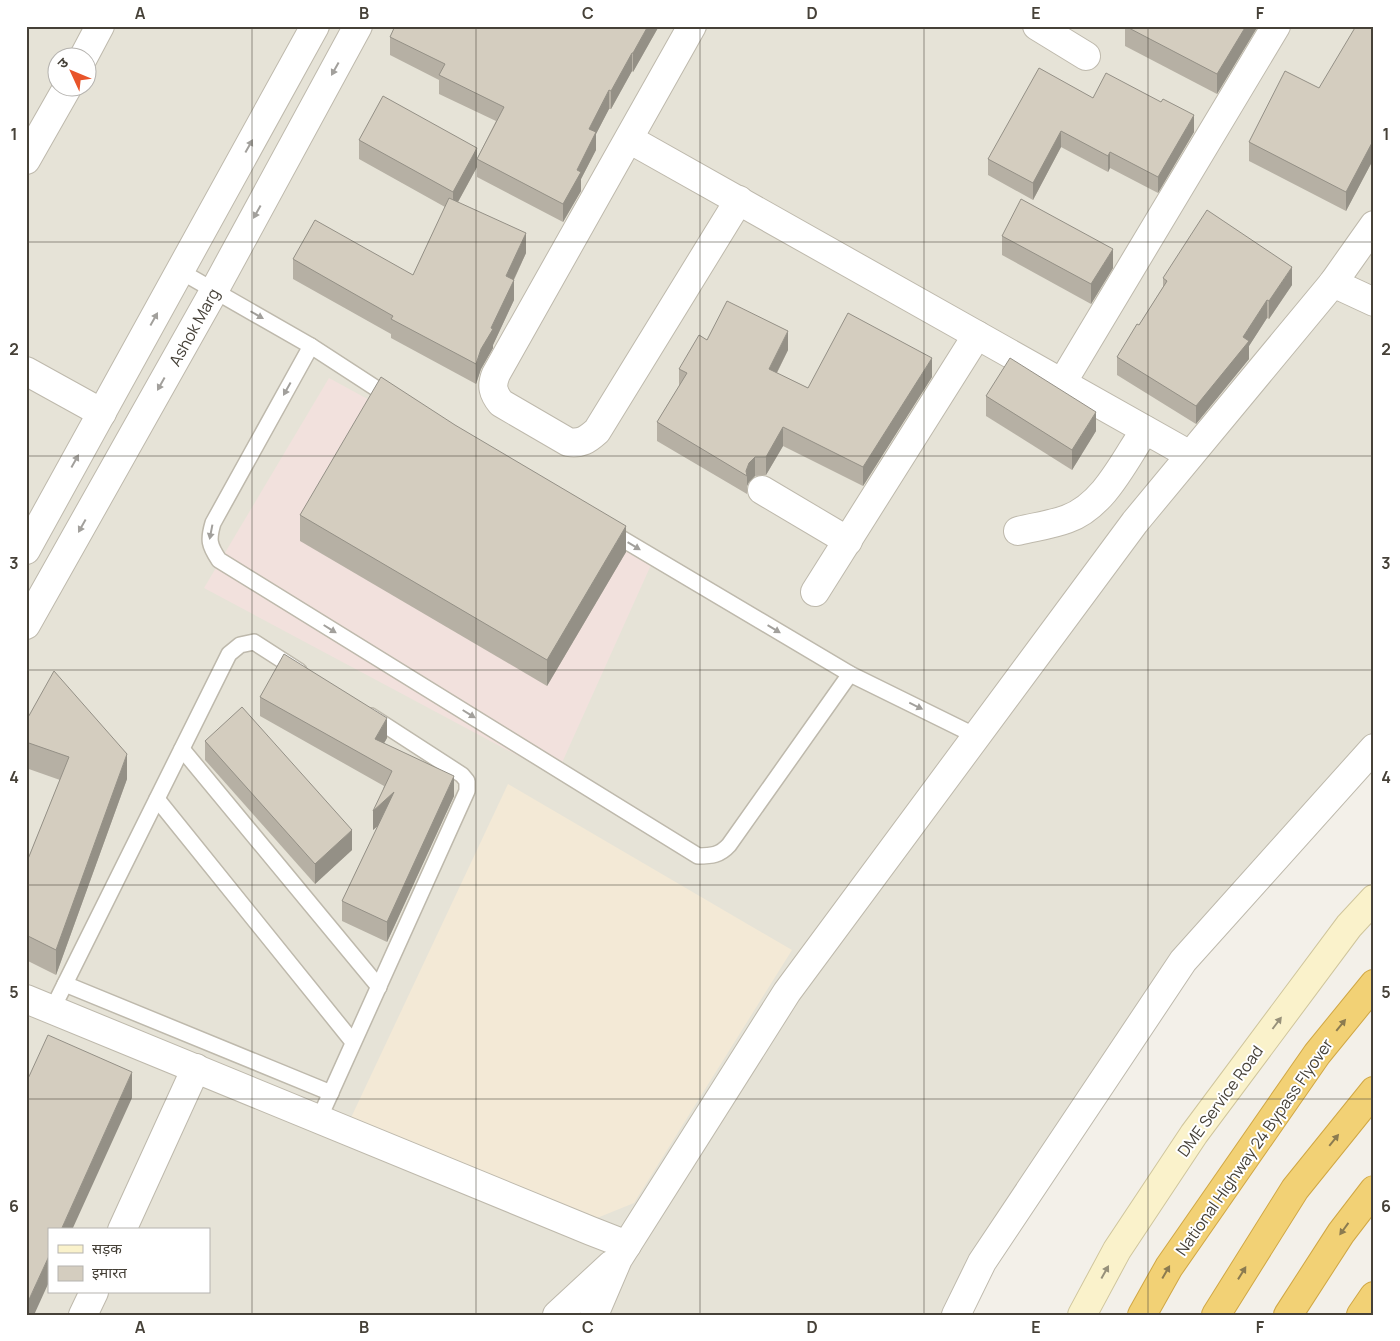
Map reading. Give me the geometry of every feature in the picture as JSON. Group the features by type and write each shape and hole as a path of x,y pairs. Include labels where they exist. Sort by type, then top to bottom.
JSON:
{"highway":[{"name":"National Highway 24 Bypass Flyover","path":"1142,1315 1169,1267 1311,1063 1374,984"},
{"path":"1216,1315 1295,1189 1374,1091"},
{"path":"1288,1315 1341,1233 1374,1190"},
{"path":"1361,1315 1374,1296"}],"main road":[{"name":"DME Service Road","path":"1082,1315 1118,1250 1194,1134 1348,926 1374,899"}],"street":[{"path":"88,48 100,26"},
{"path":"26,550 315,26"},
{"name":"Ashok Marg","path":"26,625 214,291 358,26"},
{"path":"692,26 493,381 495,396 501,403 568,442 576,444 586,441 597,432 739,200"},
{"path":"1037,26 1086,56"},
{"path":"1062,383 1276,26"},
{"path":"26,160 61,98"},
{"path":"629,138 1190,455"},
{"path":"594,1315 622,1252 787,992 1135,522 1333,283 1374,225"},
{"path":"1333,283 1374,302"},
{"path":"815,592 977,335"},
{"path":"26,371 102,412"},
{"path":"1018,531 1067,519 1090,507 1101,497 1145,430"},
{"path":"762,490 848,541"},
{"path":"26,564 49,583"},
{"path":"956,1315 982,1262 1183,961 1374,748"},
{"path":"26,1000 591,1231 622,1252"},
{"path":"123,1228 196,1068"},
{"path":"557,1315 622,1252"},
{"path":"83,1315 93,1294"}],"lane":[{"path":"180,271 311,346 402,404"},
{"path":"311,346 212,523 209,539 212,550 219,560 698,856 711,856 722,853 729,845 850,674"},
{"path":"595,523 850,674 976,736"},
{"path":"52,1010 229,654 240,646 254,642 313,680"},
{"path":"319,1119 467,791 467,781 455,770 355,706"},
{"path":"182,749 378,987"},
{"path":"157,799 354,1042"},
{"path":"65,984 331,1093"},
{"path":"139,1045 149,1019"}],"shaded area":[{"path":"26,26 1374,26 1374,753 1185,962 959,1315 26,1315"},
{"path":"329,378 655,556 556,776 204,588"},
{"path":"508,784 792,950 634,1203 597,1218 349,1122"}],"building":[{"path":"395,26 648,26 611,91 609,90 589,129 596,132 577,170 581,172 563,204 477,159 504,107 439,75 445,64 390,37"},
{"path":"1125,26 1246,26 1217,74"},
{"path":"1356,26 1374,26 1374,139 1346,192 1249,142 1285,71 1319,88"},
{"path":"1039,68 1093,98 1106,73 1161,102 1163,99 1194,115 1158,177 1110,152 1108,156 1061,131 1033,183 988,159"},
{"path":"383,96 477,148 453,192 359,140"},
{"path":"449,198 526,233 506,276 514,280 491,328 493,329 481,349 476,364 391,319 393,316 293,259 315,220 413,275"},
{"path":"1021,199 1113,249 1091,284 1002,236"},
{"path":"1207,210 1292,267 1269,301 1267,300 1243,337 1249,341 1196,406 1117,357 1167,281 1163,278"},
{"path":"727,301 788,331 769,369 808,388 848,313 932,358 863,467 783,427 766,457 755,457 749,463 746,471 747,476 657,422 687,373 679,369 699,335 707,340"},
{"path":"1010,358 1096,412 1072,450 986,396"},
{"path":"381,377 455,425 626,526 547,660 300,515"},
{"path":"284,654 387,718 375,739 454,776 387,922 342,901 394,792 373,811 392,771 260,697"},
{"path":"54,671 127,754 56,950 26,935 26,858 28,859 69,757 26,742 26,721"},
{"path":"242,707 352,830 315,864 205,741"},
{"path":"48,1035 132,1072 62,1228 48,1228 48,1258 26,1306 26,1083"}]}
